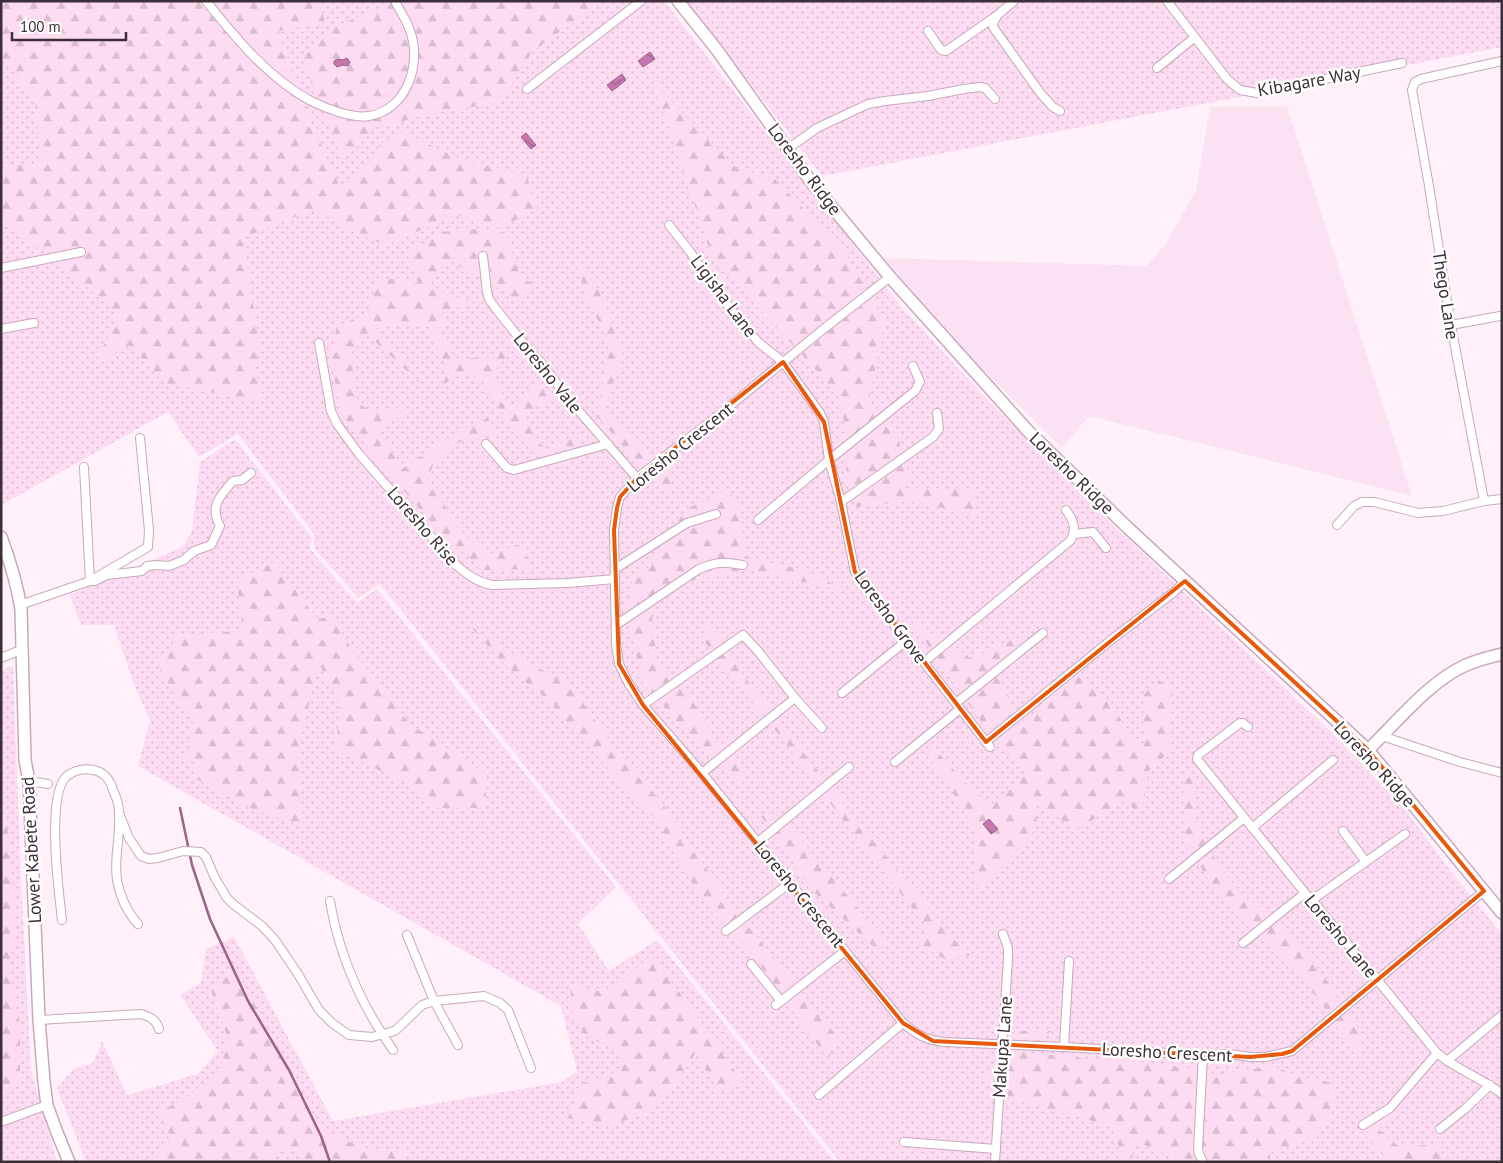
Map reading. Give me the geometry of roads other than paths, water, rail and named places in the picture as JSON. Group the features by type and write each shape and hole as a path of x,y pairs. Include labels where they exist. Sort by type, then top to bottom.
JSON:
{"main road":[{"name":"Loresho Ridge","path":"678,1 717,50 812,182 890,277 1028,431 1185,581 1368,750 1502,913"},
{"name":"Lower Kabete Road","path":"1,537 11,562 20,605 23,648 25,760 29,781 39,1020 47,1105 69,1162"},
{"path":"1368,750 1432,686 1464,666 1502,654"}],"street":[{"path":"206,1 259,62 273,75 312,101 355,116 369,116 388,110 398,102 404,92 414,62 414,49 410,29 395,1"},
{"path":"527,89 641,1"},
{"name":"Kibagare Way","path":"1167,1 1227,79 1240,90 1257,93 1402,63"},
{"path":"928,31 943,51 946,51 996,16 1012,2"},
{"path":"996,16 992,24 994,30 1041,94 1060,111"},
{"path":"1158,68 1194,38"},
{"name":"Thego Lane","path":"1484,501 1451,325 1412,90 1415,82 1421,78 1502,61"},
{"path":"789,148 817,128 868,104 980,87 985,88 995,99"},
{"name":"Ligisha Lane","path":"669,226 741,322 759,343 783,362"},
{"path":"1,268 81,252"},
{"name":"Loresho Vale","path":"483,256 489,299 571,402 637,478"},
{"name":"Loresho Crescent","path":"890,277 719,415 637,478 620,497 614,530 616,644 619,664 629,684 643,705 702,773 903,1023 914,1032 933,1041 1203,1055 1228,1054 1250,1057 1292,1051 1484,891"},
{"path":"1451,325 1500,316"},
{"path":"1,329 34,323"},
{"name":"Loresho Rise","path":"319,343 332,411 340,429 359,454 457,566 481,583 492,585 568,583 615,579"},
{"name":"Loresho Grove","path":"783,362 820,413 824,422 829,460 855,572 874,600 988,745 1111,640 1174,592 1185,581"},
{"path":"758,520 915,391 920,382 913,366"},
{"path":"840,502 933,437 939,429 937,413"},
{"path":"20,605 90,581 148,547 149,530 140,438"},
{"path":"486,444 507,468 514,470 608,444"},
{"path":"84,467 90,581"},
{"path":"90,581 95,581 107,575 139,571 147,566 156,564 168,566 184,560 194,552 210,545 220,526 216,519 216,504 220,496 233,481 242,480 251,473"},
{"path":"1337,525 1354,506 1362,502 1381,504 1418,513 1443,511 1484,501 1502,499"},
{"path":"924,662 1071,540 1074,534 1074,524 1066,510"},
{"path":"615,569 687,523 716,514"},
{"path":"1074,534 1093,532 1106,548"},
{"path":"616,625 699,569 712,563 726,562 743,565"},
{"path":"895,762 1043,633"},
{"path":"643,705 743,635 794,698 822,728"},
{"path":"842,693 906,641"},
{"path":"1,658 23,648"},
{"path":"702,773 794,698"},
{"name":"Loresho Lane","path":"1248,727 1240,723 1198,755 1197,759 1437,1053 1502,1094"},
{"path":"1382,736 1460,762 1502,773"},
{"path":"1252,828 1333,760"},
{"path":"758,842 849,767"},
{"path":"62,920 57,879 54,813 55,786 66,776 86,769 96,770 110,780 119,813 117,882 128,913 138,924"},
{"path":"29,781 55,786"},
{"path":"119,813 129,838 141,856 149,859 183,851 201,852 206,857 215,878 227,898 262,926 275,940 319,1010 348,1035 372,1037 396,1030 422,1005 434,1000 484,996 500,1003 508,1010 531,1068"},
{"path":"1169,879 1244,818"},
{"path":"1342,831 1366,862"},
{"path":"1312,900 1406,834"},
{"path":"726,931 790,883"},
{"path":"1243,943 1305,893"},
{"path":"330,901 334,925 345,960 358,990 393,1050"},
{"name":"Makupa Lane","path":"995,1162 1008,953 1003,934"},
{"path":"407,935 434,1000 458,1045"},
{"path":"751,964 778,1003 845,950"},
{"path":"1064,1047 1069,961"},
{"path":"39,1020 141,1014 151,1017 156,1021 159,1029"},
{"path":"1447,1061 1502,1015"},
{"path":"819,1095 903,1023"},
{"path":"1363,1125 1390,1108 1437,1053"},
{"path":"1202,1162 1198,1154 1198,1148 1203,1055"},
{"path":"1440,1129 1490,1085"},
{"path":"1,1122 47,1105"},
{"path":"904,1142 996,1149"}],"water":[{"path":"650,52 655,59 643,67 638,61"},
{"path":"347,58 350,62 348,66 337,67 334,64 334,61 337,59 343,60"},
{"path":"622,74 626,80 612,91 607,85"},
{"path":"526,133 536,145 531,149 521,137"},
{"path":"989,819 998,829 991,834 983,824"}],"waterway":[{"path":"180,808 192,865 210,919 248,1001 289,1070 321,1136 330,1162"}]}
